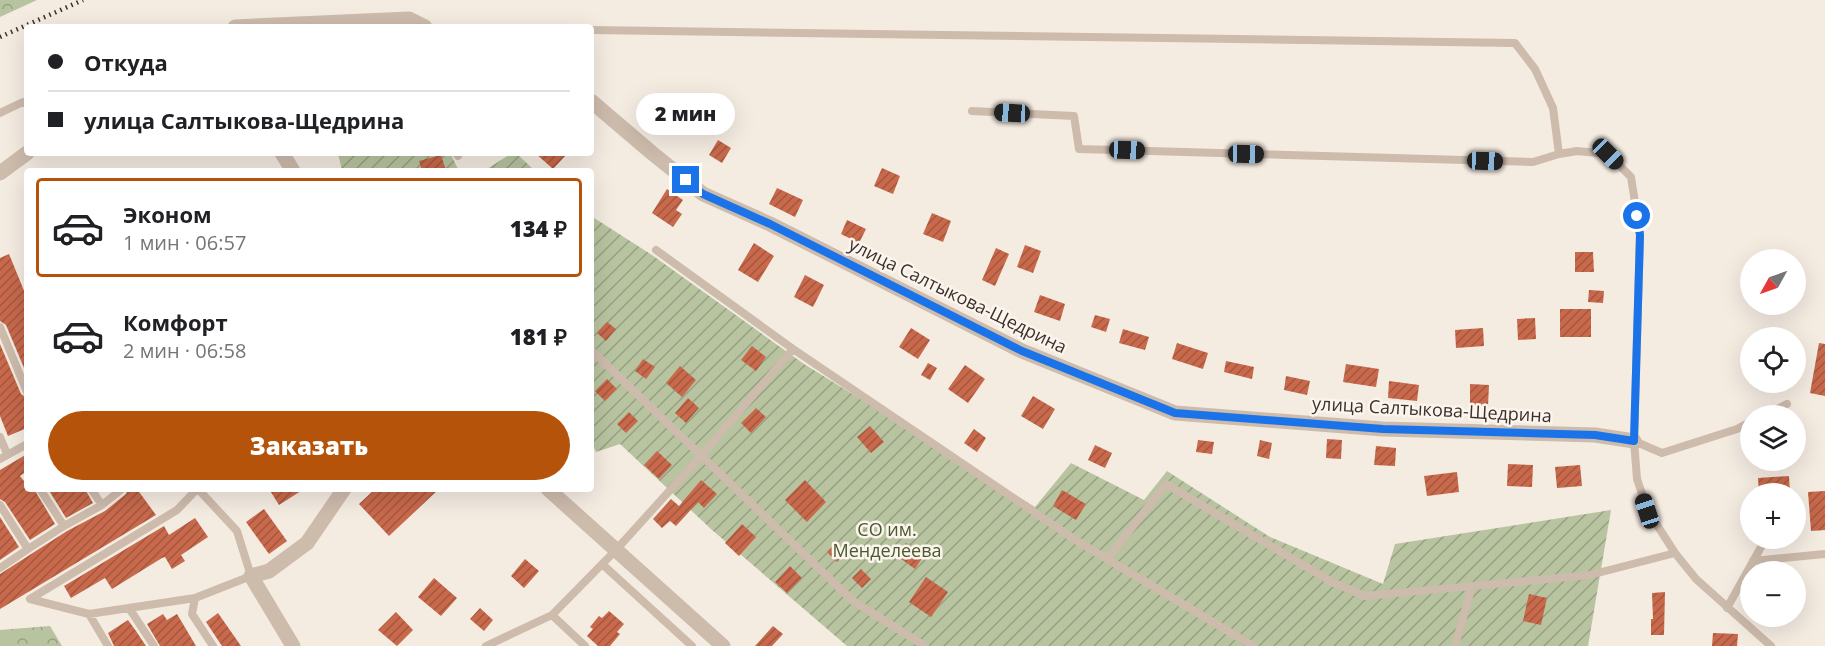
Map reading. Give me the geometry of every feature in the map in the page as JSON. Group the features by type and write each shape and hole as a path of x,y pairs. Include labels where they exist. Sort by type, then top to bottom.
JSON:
{"street":[{"path":"300,24 409,19 419,24"},
{"name":"улица Салтыкова-Щедрина","path":"594,104 703,194 770,224 1022,351 1175,413 1383,429 1595,435 1634,441"},
{"path":"0,172 24,155"},
{"path":"293,646 251,576 269,571 307,543 342,492"},
{"path":"551,492 713,643"}],"lane":[{"path":"594,30 1515,42 1534,69 1553,108 1559,154"},
{"path":"0,113 24,102"},
{"path":"972,111 1074,116 1079,149 1533,162 1577,151 1608,154 1631,177 1640,235 1634,441 1637,479 1647,511 1675,553 1696,579 1771,646"},
{"path":"656,250 793,349 1077,541 1253,646"},
{"path":"0,327 24,385"},
{"path":"486,646 552,615 615,551 793,349"},
{"path":"594,353 853,601 925,646"},
{"path":"1634,441 1662,453 1740,427"},
{"path":"0,437 4,457 24,446"},
{"path":"1107,558 1166,484 1332,582 1365,596 1590,575 1675,553"},
{"path":"42,492 64,526"},
{"path":"93,492 102,505"},
{"path":"0,568 64,526 102,505 118,492"},
{"path":"194,492 177,510 30,599 89,615 195,598 251,576 237,531 200,492"},
{"path":"0,505 28,549"},
{"path":"1753,561 1760,549"},
{"path":"1753,561 1825,554"},
{"path":"602,564 692,646"},
{"path":"1727,608 1740,584"},
{"path":"1455,646 1472,586"},
{"path":"195,598 192,614 213,646"},
{"path":"129,608 154,646"},
{"path":"89,615 108,646"},
{"path":"552,615 585,646"}],"green space":[{"path":"0,0 37,0 0,17"},
{"path":"339,156 452,156 458,168 341,168"},
{"path":"507,156 519,156 532,168 489,168"},
{"name":"СО им. Менделеева","path":"594,218 652,255 804,364 1035,507 1071,463 1144,500 1167,471 1270,537 1383,584 1395,544 1611,510 1588,646 847,646 711,529 620,444 596,452 594,448"},
{"path":"50,626 62,646 0,646 0,630"}],"building":[{"path":"665,99 680,106 670,125 655,117"},
{"path":"718,140 731,148 722,163 709,155"},
{"path":"441,156 445,168 421,168 419,161"},
{"path":"538,156 565,156 552,168"},
{"path":"882,168 900,176 893,194 874,186"},
{"path":"777,188 803,200 795,217 769,204"},
{"path":"667,189 683,200 676,210 682,214 673,227 652,213"},
{"path":"932,213 951,221 943,242 923,234"},
{"path":"847,220 866,229 859,243 841,234"},
{"path":"754,243 774,256 758,282 738,270"},
{"path":"1025,245 1041,251 1033,273 1017,267"},
{"path":"996,248 1009,254 995,286 982,280"},
{"path":"1575,252 1593,252 1594,272 1575,272"},
{"path":"9,254 24,291 24,368 6,325 0,321 0,258"},
{"path":"805,275 824,285 813,307 794,297"},
{"path":"1589,290 1604,291 1603,303 1588,302"},
{"path":"1040,295 1065,304 1060,321 1034,312"},
{"path":"1560,309 1591,309 1591,337 1560,337"},
{"path":"1095,315 1110,319 1106,332 1091,327"},
{"path":"1535,318 1536,339 1518,340 1517,319"},
{"path":"607,322 616,329 606,341 597,333"},
{"path":"911,328 930,340 918,359 899,347"},
{"path":"1483,328 1484,346 1456,348 1455,330"},
{"path":"1123,329 1149,337 1145,350 1119,343"},
{"path":"1177,343 1208,353 1203,369 1172,359"},
{"path":"1819,343 1825,344 1825,396 1810,393"},
{"path":"0,344 21,394 24,396 24,429 8,436 0,416"},
{"path":"752,346 766,357 756,371 741,360"},
{"path":"643,359 655,367 646,379 635,371"},
{"path":"1226,361 1254,367 1252,379 1224,372"},
{"path":"928,363 937,368 930,380 921,375"},
{"path":"1346,364 1379,369 1376,387 1343,382"},
{"path":"965,365 985,379 968,403 948,389"},
{"path":"680,366 696,380 682,397 666,383"},
{"path":"1286,376 1310,381 1307,395 1284,390"},
{"path":"607,379 617,389 605,401 595,391"},
{"path":"1389,381 1419,385 1417,401 1388,398"},
{"path":"1470,384 1489,385 1488,406 1470,405"},
{"path":"1033,396 1055,409 1043,429 1021,416"},
{"path":"688,398 699,408 686,423 675,413"},
{"path":"756,408 766,417 751,433 741,423"},
{"path":"629,412 638,421 626,433 617,424"},
{"path":"870,426 884,442 871,453 857,437"},
{"path":"974,429 986,438 977,452 964,443"},
{"path":"1327,439 1342,440 1341,459 1326,458"},
{"path":"1198,440 1214,442 1212,454 1196,452"},
{"path":"1260,440 1272,443 1269,459 1257,456"},
{"path":"1095,445 1112,453 1105,468 1088,460"},
{"path":"1376,446 1396,448 1395,466 1374,465"},
{"path":"657,451 672,465 659,479 644,465"},
{"path":"24,456 24,473 20,476 24,481 24,492 36,492 55,524 30,540 5,502 0,499 0,470"},
{"path":"1508,464 1533,465 1532,487 1507,486"},
{"path":"1580,465 1582,486 1557,488 1555,467"},
{"path":"1457,472 1459,492 1427,496 1424,476"},
{"path":"1789,476 1789,483 1758,483 1758,478"},
{"path":"701,480 717,494 704,508 698,502 676,526 670,521 662,528 653,519 671,499 679,506"},
{"path":"805,480 826,502 807,522 785,500"},
{"path":"1062,490 1086,504 1076,520 1053,506"},
{"path":"1825,491 1825,530 1811,531 1808,492"},
{"path":"50,492 87,492 93,503 66,518"},
{"path":"127,492 139,492 156,515 0,609 0,574 67,531 105,511"},
{"path":"271,492 299,492 279,505"},
{"path":"372,492 436,492 389,536 359,504"},
{"path":"264,509 287,541 269,554 246,522"},
{"path":"0,517 19,547 0,560"},
{"path":"195,518 208,537 181,555 185,561 172,569 165,557 112,589 105,578 71,598 64,586 164,526 169,535"},
{"path":"742,524 756,537 739,556 725,543"},
{"path":"906,543 924,555 915,569 897,556"},
{"path":"835,544 845,554 837,562 827,552"},
{"path":"525,559 539,571 524,588 511,576"},
{"path":"790,566 802,578 787,593 775,582"},
{"path":"861,569 871,579 862,588 852,578"},
{"path":"926,577 948,592 931,617 909,602"},
{"path":"434,578 457,598 441,616 418,597"},
{"path":"1665,592 1664,635 1651,635 1652,593"},
{"path":"1529,594 1547,598 1541,625 1523,621"},
{"path":"480,608 493,620 484,631 470,619"},
{"path":"609,611 624,624 617,632 620,634 610,646 598,646 587,636 593,629 590,627 599,616 602,618"},
{"path":"396,612 413,630 397,646 378,630"},
{"path":"218,613 241,646 222,646 206,622"},
{"path":"163,614 167,620 177,614 196,646 160,646 147,624"},
{"path":"128,620 146,646 114,646 108,633"},
{"path":"773,626 783,634 772,646 755,646"},
{"path":"1713,633 1738,634 1737,646 1712,646"}],"railway":[{"path":"29,24 83,0"},
{"path":"0,37 24,26"}],"route":[{"path":"686,180 703,194 770,224 1022,351 1175,413 1383,429 1595,435 1634,441 1640,235 1637,216"}]}
